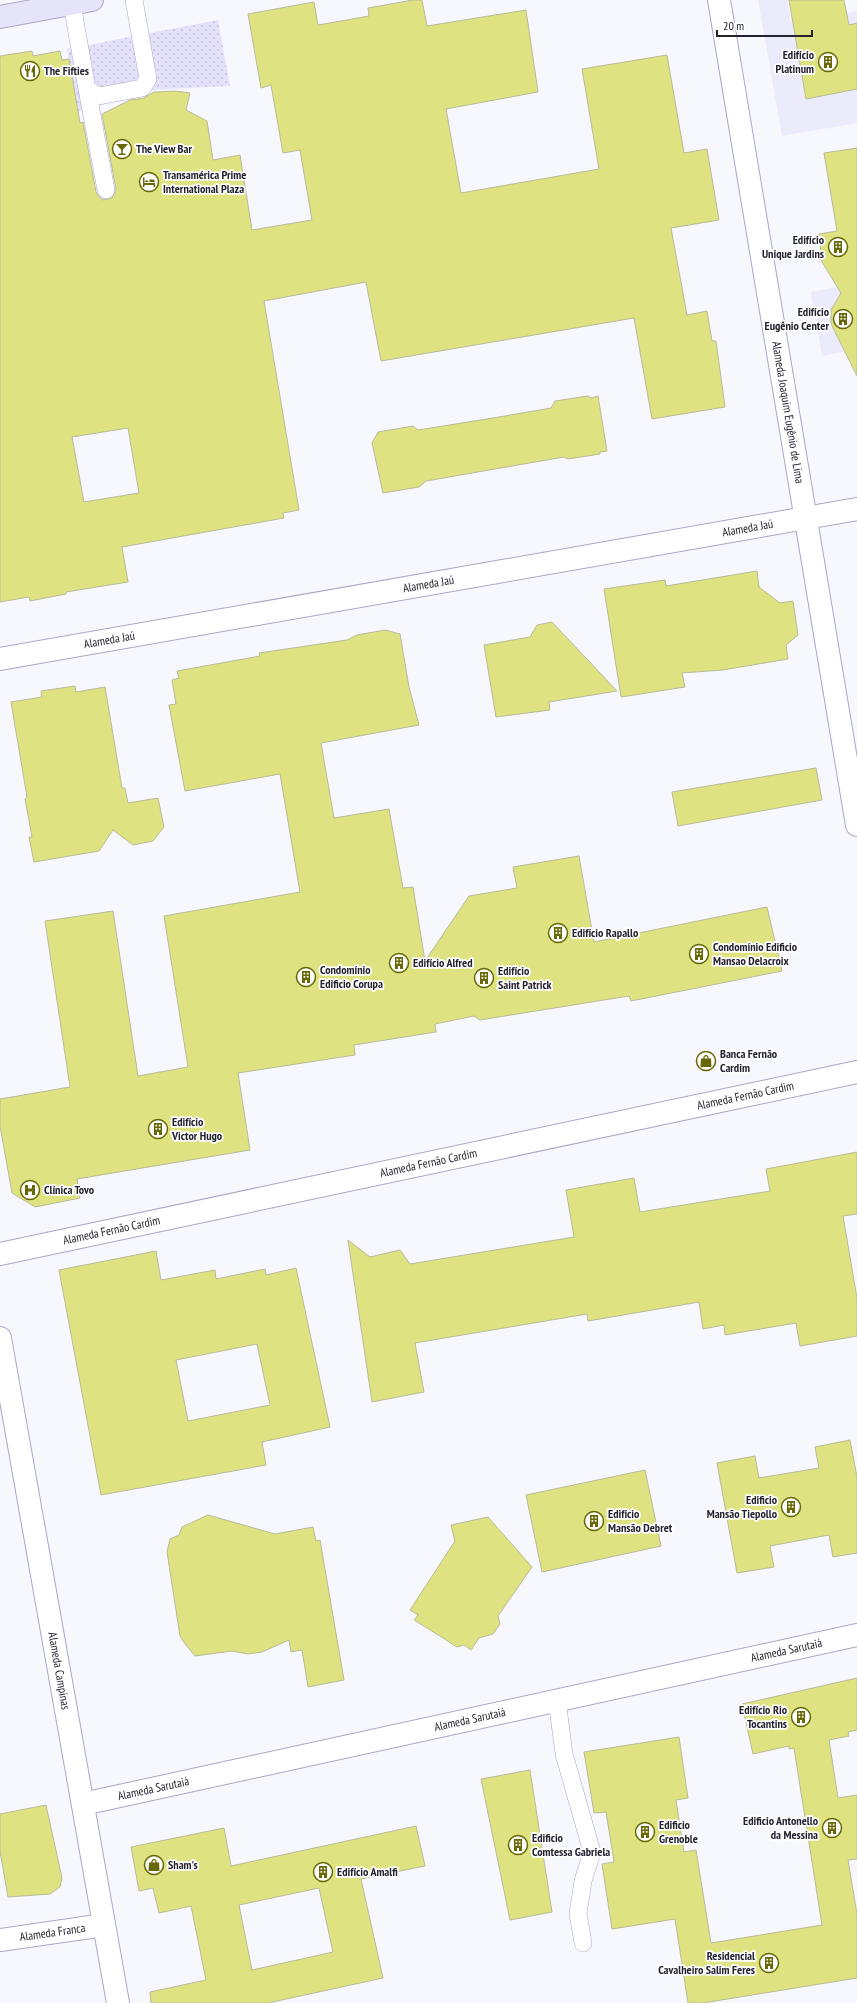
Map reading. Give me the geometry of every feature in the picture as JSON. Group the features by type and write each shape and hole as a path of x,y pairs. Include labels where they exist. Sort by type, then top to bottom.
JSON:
{"street":[{"name":"Alameda Joaquim Eugênio de Lima","path":"719,0 857,825"},
{"path":"0,17 82,2"},
{"name":"Alameda Jaú","path":"0,659 857,509"},
{"name":"Alameda Fernão Cardim","path":"0,1254 857,1072"},
{"name":"Alameda Campinas","path":"0,1338 4,1384 83,1804 118,2003"},
{"name":"Alameda Sarutaiá","path":"83,1804 857,1634"},
{"name":"Alameda Franca","path":"0,1940 104,1925"}],"lane":[{"path":"87,89 98,96 142,88 148,79 134,0"},
{"path":"82,2 87,89 106,190"},
{"path":"557,1700 564,1754 592,1852 583,1881 578,1914 583,1943"}],"shaded area":[{"path":"758,0 787,0 791,22 857,11 857,123 782,136"},
{"path":"218,20 230,86 148,90 78,112 67,49"},
{"path":"857,283 857,349 822,356 811,292"}],"building":[{"path":"413,0 422,0 427,26 526,10 538,92 446,109 461,193 599,169 582,69 667,55 684,153 707,149 719,220 671,228 687,315 707,311 712,341 716,341 725,407 652,419 634,318 381,361 366,282 264,301 299,510 283,513 284,518 122,547 128,582 66,592 66,594 30,601 29,597 0,602 0,56 32,51 33,56 60,51 62,60 69,59 80,123 83,122 96,192 103,200 112,198 116,189 102,114 130,100 144,98 154,92 175,91 190,93 186,110 207,121 213,160 240,155 252,230 312,220 300,150 283,153 271,85 261,88 248,14 314,2 318,25 369,16 368,8","holes":["128,428 139,493 84,502 72,437"]},
{"name":"Edifício Platinum","path":"789,0 844,0 849,25 857,23 857,89 806,99"},
{"path":"857,148 857,376 831,324 831,310 841,293 822,262 819,234 837,231 824,153"},
{"path":"588,396 591,398 598,396 607,451 600,452 600,454 568,459 564,457 426,481 419,487 383,493 372,443 378,432 413,426 418,430 493,418 551,408 555,401"},
{"path":"757,571 759,587 780,603 793,601 798,635 786,645 788,659 723,670 682,673 685,687 621,697 604,589 665,580 666,586"},
{"path":"552,622 617,691 549,702 550,710 496,717 484,645 530,637 537,625"},
{"path":"385,630 400,634 409,687 419,725 321,743 334,818 389,809 403,888 413,887 425,961 469,896 517,888 513,867 579,856 594,942 767,907 782,971 631,1001 629,996 480,1020 474,1016 435,1024 436,1032 354,1045 355,1055 238,1073 250,1150 77,1179 80,1198 35,1207 12,1193 0,1126 0,1099 70,1087 45,921 113,911 138,1076 188,1067 164,916 300,892 280,774 185,791 169,705 176,704 172,680 179,678 177,671 260,656 259,653 347,640 357,635"},
{"path":"75,686 76,692 105,687 122,788 125,788 128,803 158,798 164,827 153,841 133,845 113,830 99,851 34,862 29,837 32,837 25,799 27,797 11,702 42,697 41,691"},
{"path":"816,768 822,800 678,826 672,792"},
{"path":"857,1152 857,1214 843,1216 857,1298 857,1336 800,1346 796,1323 725,1335 724,1325 703,1329 699,1302 588,1321 587,1314 415,1343 424,1392 372,1402 348,1240 370,1257 400,1250 410,1264 574,1237 566,1190 634,1178 640,1212 770,1191 766,1169"},
{"path":"156,1251 161,1280 215,1270 216,1279 265,1269 266,1275 296,1268 330,1427 262,1442 266,1465 101,1495 59,1270","holes":["257,1344 270,1405 188,1421 176,1360"]},
{"name":"Edificio Mansão Tiepollo","path":"850,1440 857,1477 857,1553 833,1557 829,1535 770,1546 774,1567 737,1573 717,1463 755,1456 759,1478 819,1468 815,1447"},
{"name":"Edifício Mansão Debret","path":"645,1470 661,1546 542,1572 526,1495"},
{"path":"208,1515 275,1534 313,1527 316,1541 320,1540 344,1680 308,1687 302,1650 291,1652 289,1640 262,1652 248,1654 232,1651 195,1656 185,1644 180,1636 167,1552 170,1539 179,1535 182,1527"},
{"path":"488,1517 532,1567 498,1616 500,1624 493,1634 479,1638 471,1650 464,1645 457,1647 414,1620 418,1615 410,1610 455,1541 451,1525"},
{"path":"857,1678 857,1730 848,1732 849,1736 829,1740 838,1798 857,1795 857,1859 848,1860 857,1914 857,1978 703,2003 688,2003 675,1919 612,1929 602,1864 614,1862 606,1812 594,1813 584,1752 679,1737 688,1798 676,1800 684,1852 696,1850 711,1943 822,1925 794,1748 789,1749 789,1746 753,1754 742,1704"},
{"name":"Edificio Comtessa Gabriela","path":"530,1770 552,1912 510,1920 481,1779"},
{"path":"46,1805 62,1878 60,1887 50,1894 8,1897 0,1851 0,1814"},
{"path":"416,1826 425,1866 361,1879 383,1978 268,2003 151,2003 150,1992 206,1980 191,1906 159,1913 153,1888 139,1891 131,1847 224,1828 231,1866","holes":["319,1888 333,1952 252,1970 239,1905"]}],"place":[{"name":"Edifício Platinum","path":"828,62"},
{"name":"The Fifties","path":"30,71"},
{"name":"The View Bar","path":"122,149"},
{"name":"Transamérica Prime International Plaza","path":"149,182"},
{"name":"Edifício Unique Jardins","path":"838,247"},
{"name":"Edifício Eugênio Center","path":"843,319"},
{"name":"Edifício Rapallo","path":"558,933"},
{"name":"Condomínio Edificio Mansao Delacroix","path":"699,954"},
{"name":"Edifício Alfred","path":"399,963"},
{"name":"Condomínio Edificio Corupa","path":"306,977"},
{"name":"Edifício Saint Patrick","path":"484,978"},
{"name":"Banca Fernão Cardim","path":"706,1061"},
{"name":"Edifício Victor Hugo","path":"158,1129"},
{"name":"Clínica Tovo","path":"30,1190"},
{"name":"Edificio Mansão Tiepollo","path":"791,1507"},
{"name":"Edifício Mansão Debret","path":"594,1521"},
{"name":"Edifício Rio Tocantins","path":"801,1717"},
{"name":"Edificio Antonello da Messina","path":"832,1828"},
{"name":"Edificio Grenoble","path":"645,1832"},
{"name":"Edificio Comtessa Gabriela","path":"518,1845"},
{"name":"Sham's","path":"154,1865"},
{"name":"Edifício Amalfi","path":"323,1872"},
{"name":"Residencial Cavalheiro Salim Feres","path":"769,1963"}]}
